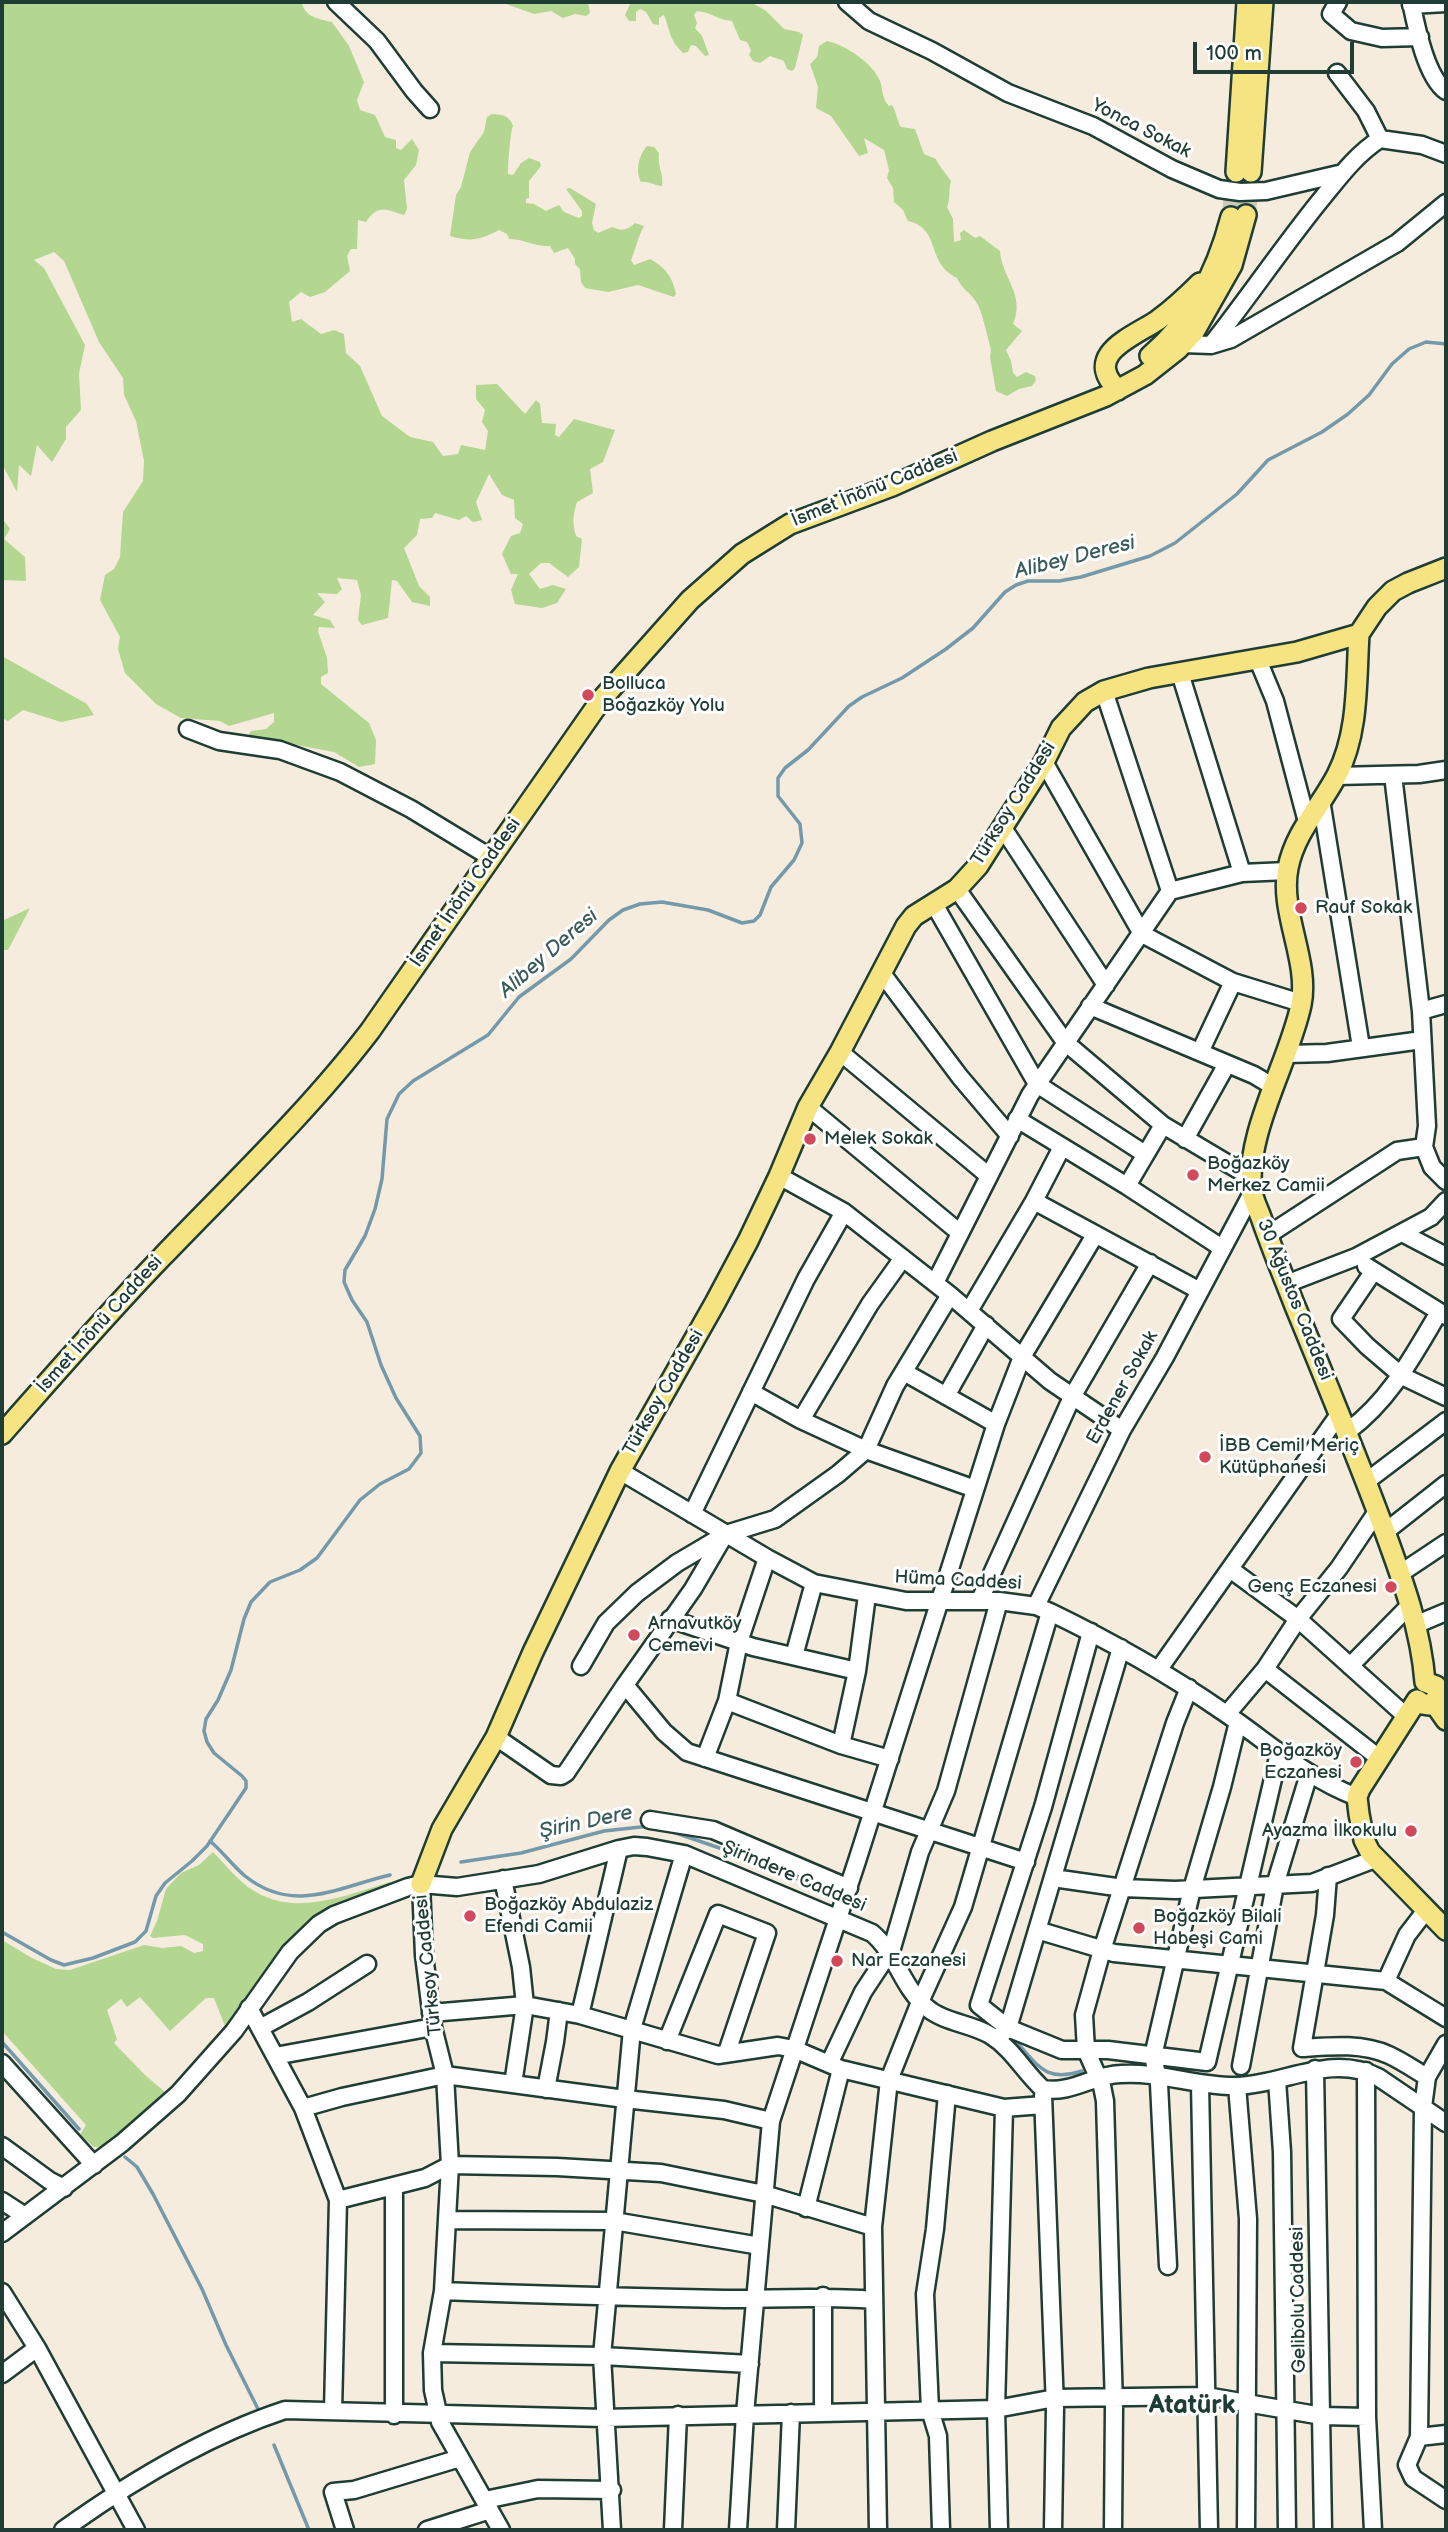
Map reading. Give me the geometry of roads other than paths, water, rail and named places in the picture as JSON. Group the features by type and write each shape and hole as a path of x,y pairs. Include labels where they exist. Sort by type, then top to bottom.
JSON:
{"main road":[{"path":"1247,2 1244,172 1263,2"},
{"path":"1239,216 1232,265 1194,332 1175,342 1239,216"},
{"path":"1113,386 1106,372 1107,360 1114,348 1166,314 1187,296 1215,265"},
{"name":"İsmet İnönü Caddesi","path":"2,1434 113,1308 280,1136 345,1063 601,700 690,600 742,554 790,524 892,486 992,440 1028,428 1113,386 1144,375 1175,342"},
{"path":"1359,634 1377,607 1393,591 1446,568"},
{"name":"Türksoy Caddesi","path":"421,1884 442,1829 496,1737 620,1471 715,1303 779,1176 807,1107 840,1052 906,926 914,916 957,888 978,866 1044,762 1061,728 1085,702 1104,691 1149,678 1297,652 1359,634"},
{"name":"30 Ağustos Caddesi","path":"1359,634 1353,721 1346,753 1337,776 1307,822 1287,871 1290,914 1300,970 1301,1003 1259,1130 1252,1186 1286,1284 1344,1422 1401,1573 1432,1690 1446,1720"},
{"path":"1432,1690 1406,1717 1357,1797 1364,1840 1375,1859 1446,1930"}],"street":[{"path":"336,2 377,41 430,109"},
{"name":"Yonca Sokak","path":"847,2 869,21 932,51 1008,93 1093,126 1172,169 1219,188 1240,192 1266,191 1343,173"},
{"path":"1338,2 1331,14 1351,31 1382,38 1420,37"},
{"path":"1446,3 1411,4 1428,68 1439,86 1446,91"},
{"path":"1337,73 1366,111 1380,139"},
{"path":"1211,345 1286,243 1352,162 1380,139 1422,145 1446,153"},
{"path":"1175,342 1211,345 1231,339 1397,243 1446,203"},
{"path":"1258,660 1275,701 1307,822"},
{"path":"1180,673 1242,873"},
{"path":"1104,691 1170,891"},
{"path":"188,729 219,741 279,750 340,772 411,809 491,858"},
{"path":"1044,762 1142,934 1233,982 1301,1003"},
{"path":"1337,776 1446,770"},
{"path":"1393,775 1421,1011 1427,1126 1424,1147 1432,1167 1446,1181"},
{"path":"1321,800 1361,1046"},
{"path":"1003,828 1106,985"},
{"path":"934,1283 1037,1084 1170,891 1242,873 1287,871"},
{"path":"957,888 1065,1042 1163,1125 1252,1186"},
{"path":"934,904 1037,1084 1145,1154"},
{"path":"881,972 960,1077 1010,1136"},
{"path":"1199,1052 1233,982"},
{"path":"1421,1011 1446,1004"},
{"path":"1090,1006 1227,1064 1274,1087"},
{"path":"1286,1054 1327,1053 1361,1046 1422,1040"},
{"path":"840,1052 989,1176"},
{"path":"1185,1139 1227,1064"},
{"path":"807,1107 960,1233"},
{"path":"1017,1119 1222,1248"},
{"path":"1127,1186 1163,1125"},
{"path":"969,1311 1034,1201 1062,1147"},
{"path":"1268,1236 1397,1150 1424,1147"},
{"path":"779,1176 844,1212 950,1295 1072,1397 1122,1430"},
{"name":"Erdener Sokak","path":"878,2530 873,2227 889,2080 920,2001 963,1908 1043,1609 1122,1430 1165,1357 1252,1186"},
{"path":"1034,1201 1200,1291"},
{"path":"1286,1284 1356,1257 1432,1217 1446,1201"},
{"path":"692,1514 806,1279 844,1212"},
{"path":"1402,1233 1446,1256"},
{"path":"738,2530 745,2414 771,2121 849,1888 996,1424 1022,1357 1095,1235"},
{"path":"1159,1669 1230,1569 1344,1422 1366,1418 1402,1376 1443,1314 1373,1272 1356,1257"},
{"path":"801,1420 870,1304 903,1258"},
{"path":"980,1600 1072,1397 1150,1264"},
{"path":"1373,1272 1341,1319 1402,1376 1446,1397"},
{"path":"581,1666 606,1623 637,1593 677,1563 726,1534 775,1520 866,1450 904,1372 950,1295"},
{"path":"946,1396 986,1325"},
{"path":"904,1372 996,1424"},
{"path":"751,1392 801,1420 866,1450 975,1489"},
{"path":"1367,1481 1446,1420"},
{"name":"Hüma Caddesi","path":"620,1471 814,1583 906,1601 999,1601 1043,1609 1159,1669 1309,1774 1357,1797"},
{"path":"1385,1532 1446,1484"},
{"path":"1168,2266 1158,2077 1153,2056 1192,1889 1222,1787 1232,1718 1298,1619 1339,1568 1378,1510"},
{"path":"496,1737 551,1775 561,1776 569,1771 625,1685 693,1589 726,1534"},
{"path":"1401,1573 1446,1544"},
{"path":"705,1758 726,1701 739,1642 767,1558"},
{"path":"1230,1569 1298,1619 1406,1717"},
{"path":"794,1656 814,1583"},
{"path":"841,1745 857,1671 867,1595"},
{"path":"806,2208 835,2066 863,1992 889,1954 920,1852 946,1791 999,1601"},
{"path":"1350,1666 1410,1605"},
{"path":"1415,1625 1446,1612"},
{"path":"670,1619 739,1642 857,1671"},
{"path":"1091,1632 1026,1862 979,2005 1003,2034 1062,2050 1108,2050 1207,2062 1279,1753"},
{"path":"1003,2034 1053,1878 1121,1648"},
{"path":"1265,1669 1379,1758"},
{"path":"625,1685 664,1732 687,1752 1026,1862"},
{"path":"1112,2530 1114,2396 1105,2101 1086,2050 1084,2015 1102,1950 1175,1723 1189,1688"},
{"path":"726,1701 841,1745 890,1759"},
{"path":"1241,2066 1275,1885 1309,1774"},
{"path":"650,1820 713,1830 849,1888"},
{"name":"Şirindere Caddesi","path":"421,1884 457,1887 538,1874 634,1846 684,1854 872,1933 889,1954 911,1992 937,2015 983,2031 1003,2034 1013,2054 1043,2097"},
{"path":"580,2015 620,1849"},
{"path":"612,2530 612,2490 604,2418 602,2356 632,2029 684,1854"},
{"path":"1053,1878 1123,1888 1192,1889 1312,1883 1375,1859"},
{"path":"1328,1876 1325,1915 1302,2048 1347,2046 1379,2051 1427,2077"},
{"path":"503,1879 521,1967 525,2005 513,2084"},
{"path":"2,2233 122,2143 196,2076 234,2031 290,1952 319,1924 334,1915 421,1884"},
{"name":"Türksoy Caddesi","path":"421,1884 424,1955 432,2020 446,2075 450,2165 443,2291 432,2353 433,2389 439,2416 500,2530"},
{"path":"1386,1981 1407,1935 1427,1909"},
{"path":"667,2041 718,1914 767,1933 727,2052"},
{"path":"1037,1930 1114,1954 1386,1981 1446,2018"},
{"path":"260,2028 308,2002 367,1964"},
{"path":"275,2056 432,2020 525,2005 580,2015 718,2055 778,2046 794,2049 835,2066 1004,2108 1043,2097 1052,2091 1122,2073 1200,2084 1237,2086 1278,2080 1315,2069 1344,2067 1366,2071 1446,2123"},
{"path":"249,2008 303,2109 338,2200 333,2411"},
{"path":"546,2089 559,2011"},
{"path":"1446,2045 1427,2077 1423,2107 1419,2437 1408,2461 1410,2474 1446,2500"},
{"path":"2,2063 94,2165"},
{"name":"Gelibolu Caddesi","path":"1315,2069 1323,2530"},
{"path":"1366,2071 1367,2417 1373,2530"},
{"path":"303,2109 342,2097 446,2075 724,2110 771,2121"},
{"path":"1278,2080 1282,2152 1287,2530"},
{"path":"1200,2084 1209,2530"},
{"path":"1237,2086 1248,2219 1246,2530"},
{"path":"941,2530 938,2436 929,2410 925,2294 935,2229 947,2094"},
{"path":"1043,2097 1055,2398 1053,2530"},
{"path":"999,2530 996,2409 1004,2108"},
{"path":"2,2146 64,2188"},
{"path":"338,2200 425,2178 450,2165 618,2170 661,2173 764,2194 873,2227"},
{"path":"394,2187 394,2414"},
{"path":"2,2202 25,2216"},
{"path":"449,2220 614,2221 760,2246"},
{"path":"443,2291 755,2299 823,2296 874,2300"},
{"path":"2,2292 37,2348 136,2530"},
{"path":"823,2296 823,2412"},
{"path":"2,2374 37,2348"},
{"path":"432,2353 602,2356 750,2364"},
{"path":"63,2530 115,2493 245,2423 285,2410 439,2416 604,2418 996,2409 1055,2398 1206,2396 1322,2416 1367,2417"},
{"path":"786,2530 790,2413"},
{"path":"673,2530 678,2415"},
{"path":"1419,2437 1446,2434"},
{"path":"345,2530 332,2492 354,2490 460,2458"},
{"path":"427,2530 487,2505 538,2489 612,2490"}],"waterway":[{"name":"Alibey Deresi","path":"2,1932 64,1965 93,1958 135,1942 146,1931 156,1896 165,1883 207,1846 246,1788 246,1781 242,1776 214,1753 204,1731 206,1719 231,1670 251,1602 270,1582 300,1570 317,1558 360,1500 380,1484 409,1469 421,1453 420,1436 396,1398 381,1365 367,1322 344,1282 345,1270 365,1236 375,1209 382,1179 387,1119 399,1094 413,1081 488,1035 519,997 571,959 609,920 623,910 640,904 662,902 708,910 742,923 754,921 760,915 771,887 794,860 802,843 800,824 778,796 778,778 849,706 902,678 946,649 973,628 1005,592 1016,585 1028,581 1059,581 1081,577 1150,556 1175,543 1237,494 1268,460 1322,432 1348,414 1369,395 1392,364 1409,349 1426,342 1446,344"},
{"name":"Şirin Dere","path":"461,1862 521,1853 604,1831 650,1826"},
{"name":"Şirin Dere","path":"667,1830 734,1853 832,1893"},
{"name":"Şirin Dere","path":"210,1841 245,1876 263,1888 281,1894 316,1895 390,1875"},
{"name":"Şirin Dere","path":"1010,2036 1048,2072 1057,2075 1082,2071"},
{"path":"2,2042 79,2129"},
{"path":"125,2157 137,2167 153,2194 202,2289 259,2411"},
{"path":"274,2445 309,2530"}],"tunnel":[{"path":"1231,217 1236,172"},
{"path":"1246,215 1251,172"}],"place":[{"name":"Bolluca Boğazköy Yolu","path":"588,695"},
{"name":"Rauf Sokak","path":"1301,908"},
{"name":"Melek Sokak","path":"810,1139"},
{"name":"Boğazköy Merkez Camii","path":"1193,1175"},
{"name":"İBB Cemil Meriç Kütüphanesi","path":"1205,1457"},
{"name":"Genç Eczanesi","path":"1391,1587"},
{"name":"Arnavutköy Cemevi","path":"634,1635"},
{"name":"Boğazköy Eczanesi","path":"1356,1762"},
{"name":"Ayazma İlkokulu","path":"1411,1831"},
{"name":"Boğazköy Abdulaziz Efendi Camii","path":"470,1916"},
{"name":"Boğazköy Bilali Habeşi Cami","path":"1139,1928"},
{"name":"Nar Eczanesi","path":"837,1961"}],"district":[{"name":"Atatürk","path":"1192,2406"}]}
